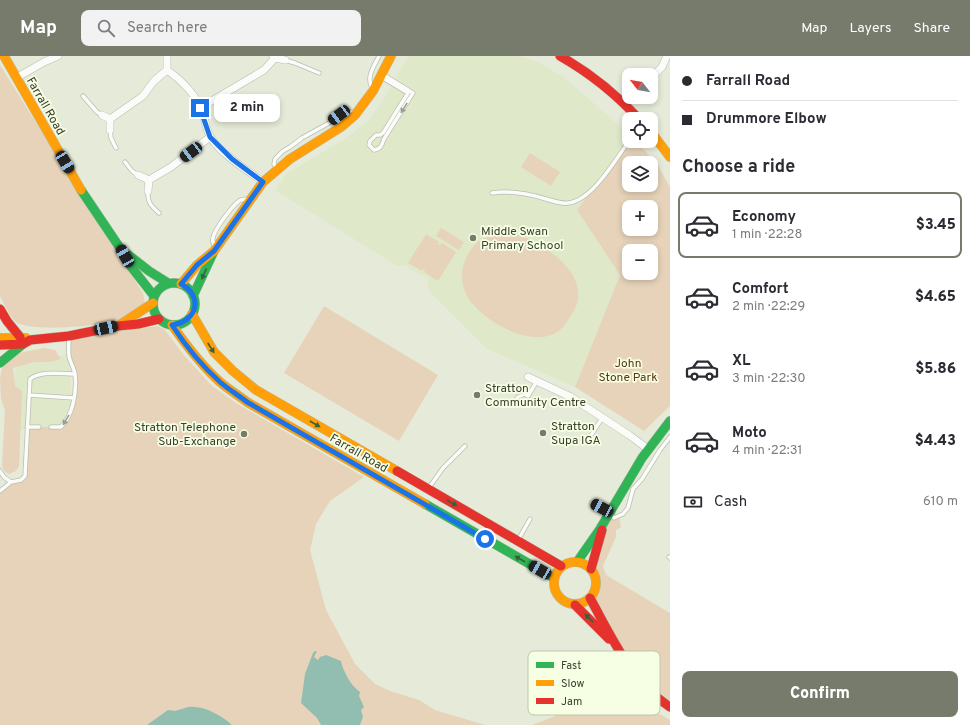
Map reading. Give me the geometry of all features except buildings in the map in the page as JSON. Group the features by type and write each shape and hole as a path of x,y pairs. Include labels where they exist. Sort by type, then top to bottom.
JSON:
{"main road":[{"name":"Farrall Road","path":"4,56 81,189 129,264 154,299 153,309 159,319"},
{"path":"193,296 215,250 263,182 276,169 347,123 370,97 391,56"},
{"path":"560,56 622,96"},
{"path":"658,141 670,157"},
{"name":"Farrall Road","path":"120,248 140,265 168,284"},
{"path":"181,284 197,265 215,250"},
{"path":"0,345 24,340 69,336 159,319 167,324 180,324 187,320 192,314 195,302 193,296 190,290 181,284 168,284 162,286 154,299 118,326"},
{"path":"0,309 7,321 24,340"},
{"name":"Farrall Road","path":"192,314 214,352 233,371 256,390 561,566"},
{"name":"Farrall Road","path":"172,325 178,336 220,382 247,402 554,578"},
{"path":"0,338 24,340"},
{"path":"0,363 24,340"},
{"path":"577,562 603,524 648,449 670,421"},
{"path":"591,569 603,524"},
{"path":"575,605 581,604 590,598 594,592 596,580 591,569 583,563 571,562 561,566 554,578 553,586 557,596 563,601 575,605 620,651"},
{"path":"590,598 621,651"},
{"path":"660,700 670,707"}],"street":[{"path":"16,78 58,56"},
{"path":"110,119 143,96 154,81 167,70 167,56"},
{"path":"658,71 662,67 666,56"},
{"path":"200,108 264,70 274,57 285,60"},
{"path":"167,70 179,79 190,91 200,108 210,137 232,159 263,182"},
{"path":"102,115 110,119"},
{"path":"110,119 110,130"},
{"path":"149,180 171,167 210,137"},
{"path":"138,175 149,180"},
{"path":"148,191 149,180"},
{"path":"528,377 571,397 648,449"}],"lane":[{"path":"374,90 370,84 369,77 379,56"},
{"path":"285,60 319,73"},
{"path":"382,76 413,93 386,135 381,147 378,150 374,150 369,145 370,141 376,135 383,133 408,93 382,76"},
{"path":"83,96 97,112 102,115"},
{"path":"110,130 111,138 116,148"},
{"path":"492,193 512,192 530,194 559,202 574,202 588,194 596,186 624,148"},
{"path":"125,162 132,171 138,175"},
{"path":"148,191 148,202 159,213"},
{"path":"51,427 61,427 66,423 74,398 74,374 69,355 69,336"},
{"path":"0,491 11,482 22,480 25,476 30,379 33,376 42,374 74,374"},
{"path":"515,401 522,395 525,394 528,396 537,380"},
{"path":"28,395 74,398"},
{"path":"592,434 602,418"},
{"path":"27,427 39,427"},
{"path":"592,503 609,512 614,518 623,514 628,508 633,489 642,479 670,437"},
{"path":"428,489 443,468 465,446"},
{"path":"0,472 11,482"},
{"path":"518,541 530,519"}],"shaded area":[{"name":"Middle Swan Primary School","path":"408,56 519,56 538,62 565,78 622,128 623,148 577,210 620,275 575,387 487,349 430,292 427,283 429,280 404,265 397,266 275,190 286,174 343,140 367,122 384,99"},
{"path":"69,355 73,426 15,430 13,376 22,357"}],"green space":[{"path":"0,65 143,293 145,304 125,318 103,324 87,326 52,328 24,325 16,322 9,314 0,296"},
{"name":"John Stone Park","path":"623,148 642,148 650,156 622,156 622,192 658,192 658,166 670,187 670,406 644,431 575,387 620,275 577,210"},
{"path":"530,153 560,172 551,186 521,167"},
{"path":"441,228 464,242 459,250 436,236"},
{"path":"426,234 439,242 438,244 440,245 442,243 456,252 438,281 424,272 425,270 423,269 422,271 408,263"},
{"path":"513,234 523,237 546,248 566,266 573,276 577,286 577,305 566,323 555,333 548,336 526,336 502,327 480,312 466,294 462,274 463,265 467,256 474,246 481,240 489,236"},
{"path":"324,306 438,375 399,441 284,373"},
{"path":"157,326 164,329 183,354 211,385 236,403 364,477 330,501 316,524 310,550 326,610 355,664 375,684 390,691 419,700 435,710 485,725 0,725 0,491 11,482 21,480 25,472 27,427 61,427 65,423 74,398 75,374 69,355 69,336"},
{"path":"44,348 55,350 61,359 50,362 34,362 13,368 15,386 21,390 22,393 19,466 16,471 9,474 5,472 2,466 5,410 1,399 0,378 2,368 19,353"},
{"path":"609,512 614,518 619,516 621,527 616,530 616,537 603,566 606,575 670,613 670,707 660,700 660,651 625,651 590,598 595,587 591,569"},
{"path":"660,714 670,720 670,725 532,725 556,715"}],"water":[{"path":"315,651 317,651 314,657 318,660 320,657 326,655 341,661 348,678 360,692 359,696 364,707 361,710 363,717 360,725 321,725 317,718 301,703 305,674"},
{"path":"188,707 206,709 223,718 232,725 147,725 168,710 175,711"}],"traffic: fast":[{"path":"81,190 129,264 154,296"},
{"path":"126,253 149,271 168,283"},
{"path":"193,296 213,253"},
{"path":"174,283 189,289 195,304 189,319 174,325 159,319 153,304 159,289 174,283"},
{"path":"0,363 23,344"},
{"path":"577,562 600,529 642,458 670,421"},
{"path":"425,504 554,578"}],"traffic: slow":[{"path":"4,56 81,190"},
{"path":"181,284 197,265 214,251 263,182 290,159 341,127 355,115 373,91 391,56"},
{"path":"658,141 670,157"},
{"path":"118,326 153,303"},
{"path":"192,314 214,352 233,371 256,390 397,471"},
{"path":"172,325 206,369 223,385 247,402 425,504"},
{"path":"0,338 26,338"},
{"path":"571,562 579,562 587,565 593,571 596,583 593,595 587,601 579,604 571,604 563,601 557,595 554,587 554,579 557,571 563,565 571,562"}],"traffic: jam":[{"path":"560,56 602,84 632,112"},
{"path":"0,309 7,321 20,337"},
{"path":"0,345 23,344 30,340 69,336 159,319"},
{"path":"397,471 561,566"},
{"path":"591,569 602,530"},
{"path":"590,598 620,651"},
{"path":"575,605 609,639"},
{"path":"660,699 670,707"}],"place":[{"name":"Middle Swan Primary School","path":"473,238"},
{"name":"Stratton Community Centre","path":"477,395"},
{"name":"Stratton Supa IGA","path":"543,433"},
{"name":"Stratton Telephone Sub-Exchange","path":"244,434"}],"route":[{"path":"200,108 210,137 232,159 263,182 214,251 197,265 181,284 190,290 195,302 192,314 187,320 180,324 172,325 178,336 220,382 247,402 485,539"}]}
